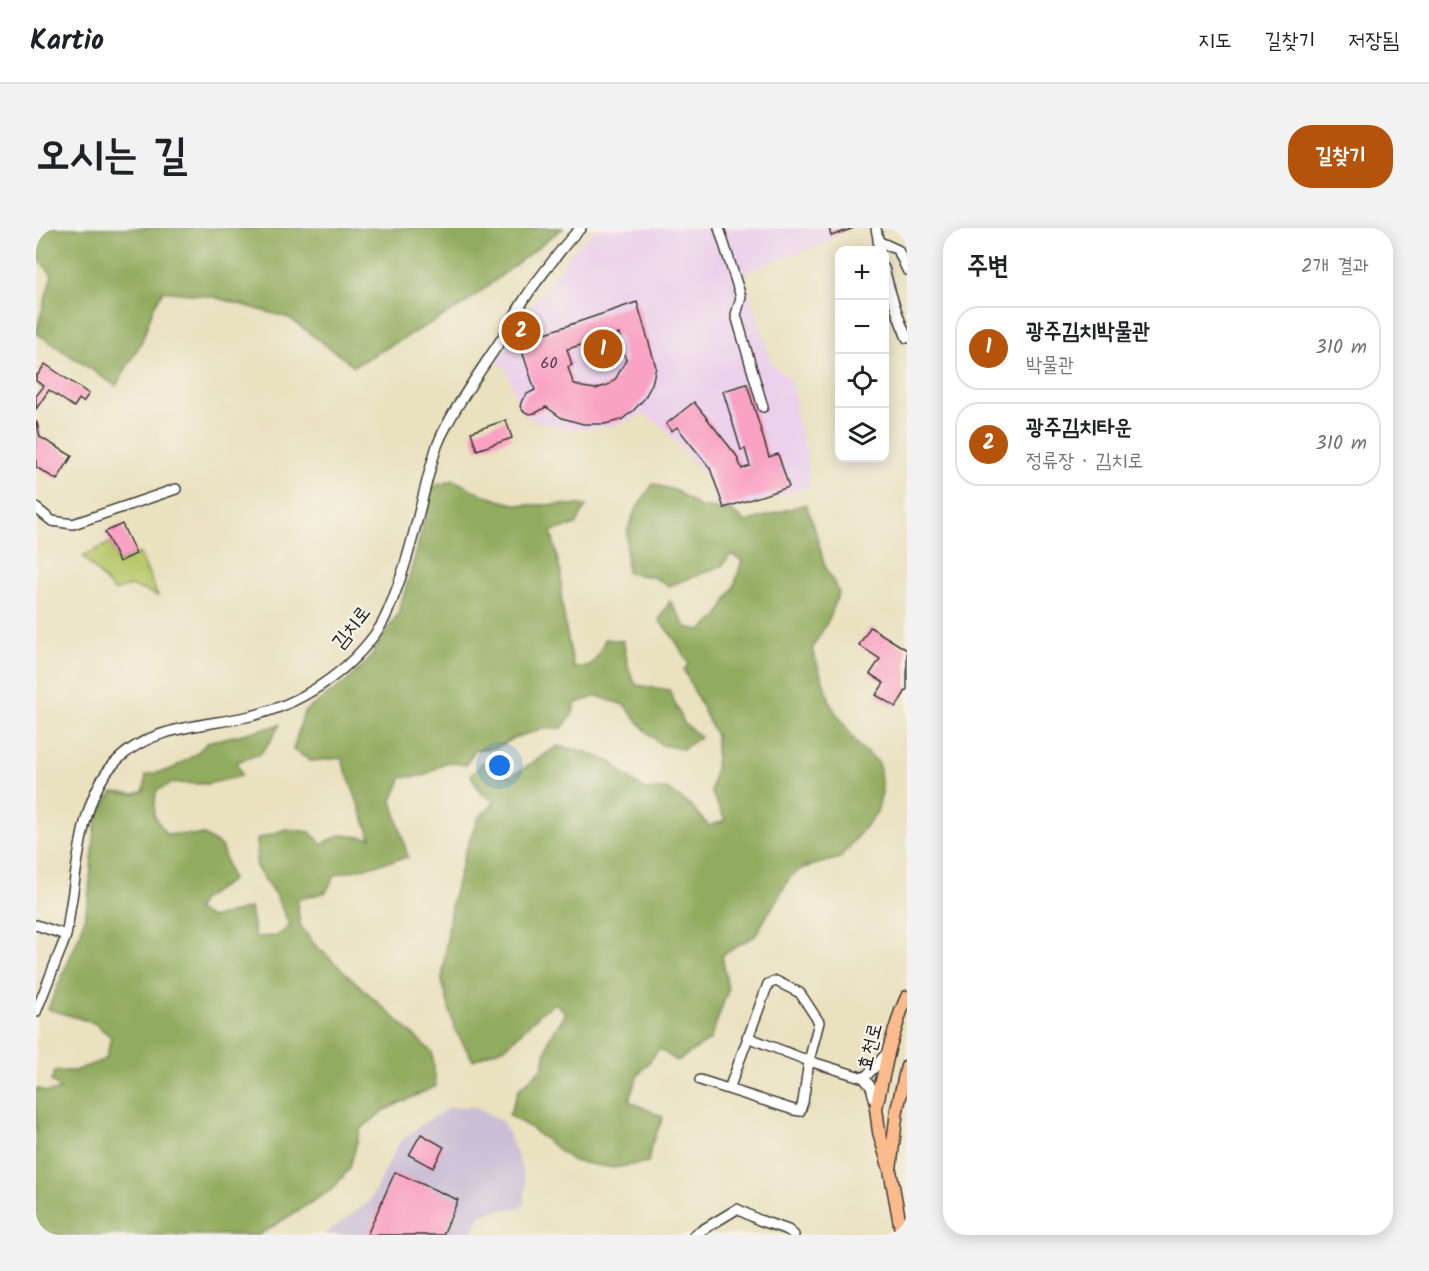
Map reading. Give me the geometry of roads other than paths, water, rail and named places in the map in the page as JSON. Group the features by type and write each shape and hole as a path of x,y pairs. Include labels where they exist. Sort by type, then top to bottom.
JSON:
{"main road":[{"name":"효천로","path":"876,1108 889,1049 907,997"},
{"name":"효천로","path":"890,1170 897,1110 907,1066"},
{"path":"876,1108 879,1132 890,1170 902,1235"}],"street":[{"name":"김치로","path":"36,1012 66,935 84,823 96,788 110,767 124,754 155,735 183,727 253,716 277,709 339,672 371,639 382,625 394,597 406,563 438,444 458,404 506,332 524,300 573,235 581,228"},
{"path":"719,228 741,297 736,315 763,407"},
{"path":"876,228 879,246"},
{"path":"889,248 898,250 907,270"},
{"path":"889,286 898,319 907,338"},
{"path":"36,508 52,521 72,524 176,489"},
{"path":"36,925 66,935"},
{"path":"699,1080 800,1111 819,1022 800,993 776,981 768,984 729,1089"},
{"path":"747,1037 809,1061 864,1078 870,1087 876,1108"},
{"path":"864,1078 889,1049"},
{"path":"694,1235 737,1209 788,1230 794,1235"}],"place":[{"name":"광주김치타운","path":"521,331"},
{"name":"광주김치박물관","path":"603,349"}]}
